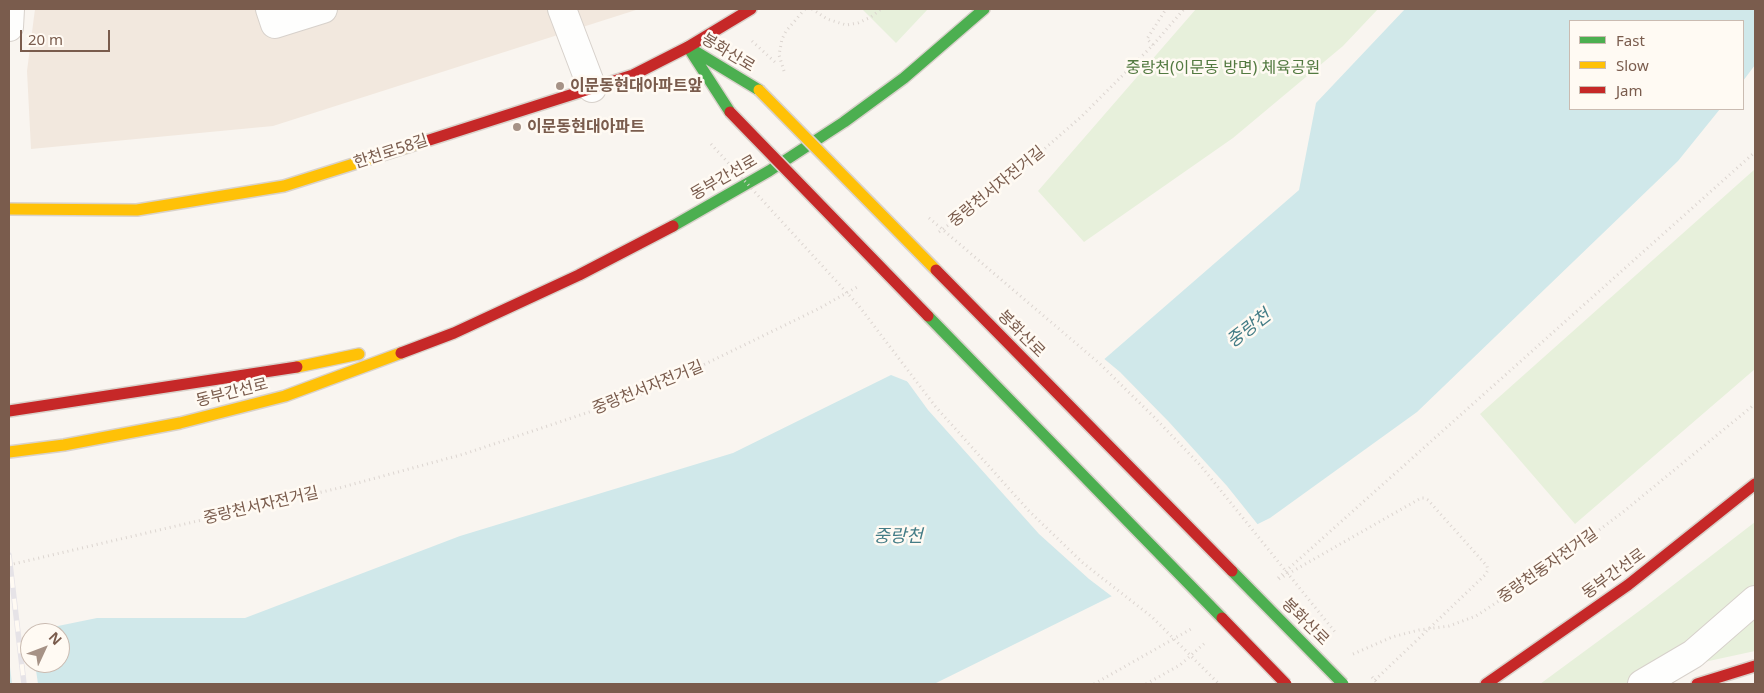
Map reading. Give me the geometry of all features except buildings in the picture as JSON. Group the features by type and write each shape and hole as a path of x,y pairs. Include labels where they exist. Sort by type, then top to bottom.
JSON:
{"main road":[{"name":"한천로58길","path":"9,209 137,210 284,186 633,75 688,47 751,9"},
{"name":"동부간선로","path":"9,452 64,446 180,423 285,396 454,333 579,275 769,171 844,122 904,78 984,9"},
{"name":"봉화산로","path":"688,47 759,90 1343,684"},
{"name":"봉화산로","path":"688,47 730,112 1286,684"},
{"name":"동부간선로","path":"9,411 278,371 454,333"},
{"name":"동부간선로","path":"1486,684 1628,585 1755,484"},
{"path":"1697,684 1755,666"}],"street":[{"path":"9,27 10,9"},
{"path":"270,9 276,24 323,9"},
{"path":"562,9 592,88"},
{"path":"1642,684 1694,654 1755,600"}],"path":[{"path":"784,71 779,55 782,39 786,31 806,9"},
{"path":"812,9 827,19 846,25 858,23 881,9"},
{"path":"1153,45 1147,39 1166,9"},
{"name":"중랑천서자전거길","path":"931,237 985,199 1082,116 1153,45 1184,9"},
{"path":"732,22 788,75"},
{"path":"711,144 859,306 935,406 1029,511 1083,563 1152,617 1219,684"},
{"path":"1375,680 1488,570 1487,566 1428,500 1421,498 1275,581 1755,152"},
{"path":"926,215 1099,363 1154,417 1201,466 1337,634"},
{"name":"중랑천서자전거길","path":"9,565 339,488 464,454 634,397 658,387 818,309 864,282"},
{"name":"중랑천동자전거길","path":"1348,656 1392,637 1419,630 1449,626 1476,616 1550,567 1623,512 1755,404"},
{"path":"1094,684 1198,625"},
{"path":"1146,684 1180,665 1209,640"},
{"path":"1350,649 1356,657"},
{"path":"1368,672 1378,684"}],"shaded area":[{"path":"35,9 639,9 273,126 31,149 27,71"}],"green space":[{"path":"862,9 928,9 896,43"},
{"name":"중랑천(이문동 방면) 체육공원","path":"1196,9 1378,9 1343,46 1233,138 1084,242 1038,191"},
{"path":"1755,169 1755,369 1575,524 1480,414"},
{"path":"1755,522 1755,651 1695,664 1664,684 1540,684 1646,606"}],"water":[{"name":"중랑천","path":"1405,9 1755,9 1755,65 1744,80 1744,20 1569,20 1569,110 1719,110 1678,161 1417,412 1270,518 934,684 9,684 9,636 20,634 20,673 70,673 70,624 97,618 245,618 460,536 733,453 891,375 1025,428 1299,190 1316,103"}],"pier":[{"path":"1102,357 1120,372 1169,422 1227,486 1259,526 1114,598 1089,579 1039,534 928,410 904,377 1024,425"},
{"path":"20,632 20,673 36,673 38,684 12,684 9,634"}],"railway":[{"path":"9,555 24,684"}],"traffic: fast":[{"path":"673,226 769,171 844,122 904,78 984,9"},
{"path":"730,112 688,47 759,90"},
{"path":"928,316 1222,618"},
{"path":"1232,571 1343,684"}],"traffic: slow":[{"path":"759,90 936,270"},
{"path":"9,209 137,210 284,186 420,143"},
{"path":"9,452 64,445 180,423 285,396 401,353"},
{"path":"297,367 359,354"}],"traffic: jam":[{"path":"420,143 633,75 688,47 751,9"},
{"path":"730,112 928,316"},
{"path":"401,353 454,333 579,275 673,226"},
{"path":"936,270 1232,571"},
{"path":"9,411 297,367"},
{"path":"1486,684 1628,585 1755,484"},
{"path":"1222,618 1286,684"},
{"path":"1697,684 1755,666"}],"place":[{"name":"이문동현대아파트앞","path":"560,86"},
{"name":"이문동현대아파트","path":"517,127"}]}
